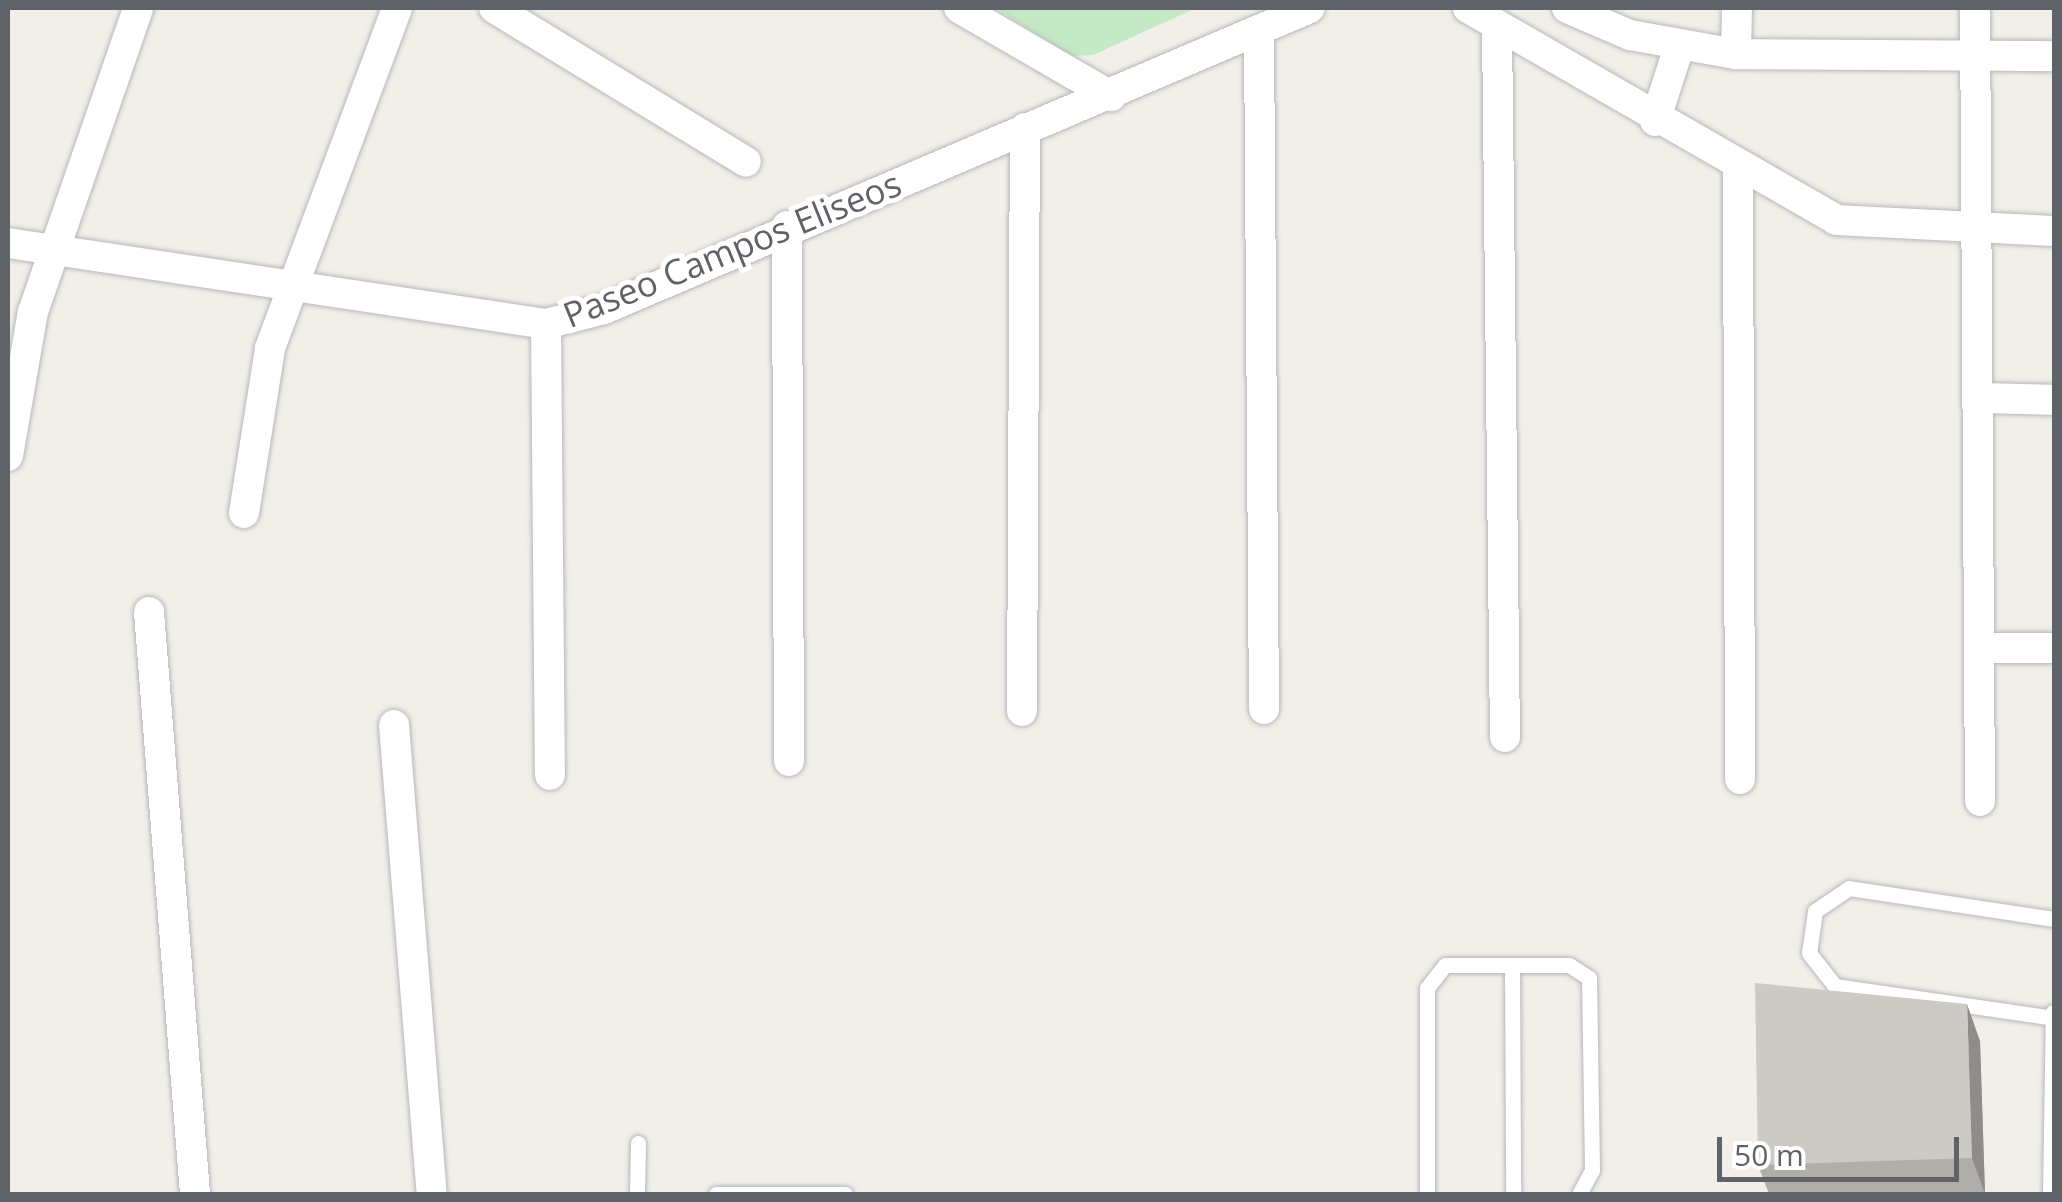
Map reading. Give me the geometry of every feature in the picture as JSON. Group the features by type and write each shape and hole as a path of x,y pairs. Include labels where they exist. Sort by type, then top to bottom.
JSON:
{"street":[{"path":"8,456 33,312 60,252 138,8"},
{"path":"244,513 270,348 396,8"},
{"path":"494,8 746,162"},
{"path":"959,8 1111,96"},
{"name":"Paseo Campos Eliseos","path":"8,244 291,291 546,324 604,309 787,226 1111,96 1310,8"},
{"path":"1468,8 1738,171 1836,220 1977,233 2054,231"},
{"path":"1736,54 1737,8"},
{"path":"1975,8 1980,801"},
{"path":"1586,12 1679,47 1736,54 2054,56"},
{"path":"1497,26 1506,737"},
{"path":"1259,32 1264,709"},
{"path":"1655,121 1679,47"},
{"path":"1022,711 1025,128"},
{"path":"1738,171 1740,779"},
{"path":"787,226 789,761"},
{"path":"546,324 550,775"},
{"path":"1979,398 2054,400"},
{"path":"149,612 195,1194"},
{"path":"1979,648 2054,648"},
{"path":"394,725 432,1194"}],"lane":[{"path":"2050,1194 2054,1014 1836,986 1815,970 1809,930 1826,898 1849,888 2054,919"},
{"path":"1427,1194 1427,988 1444,965 1569,965 1596,990 1592,1170 1579,1194"},
{"path":"1512,966 1513,1194"},
{"path":"637,1194 638,1143"},
{"path":"716,1194 845,1194"}],"green space":[{"path":"995,8 1196,8 1093,55 1071,56"}],"building":[{"path":"1755,983 1967,1004 1972,1158 1758,1165"}]}
